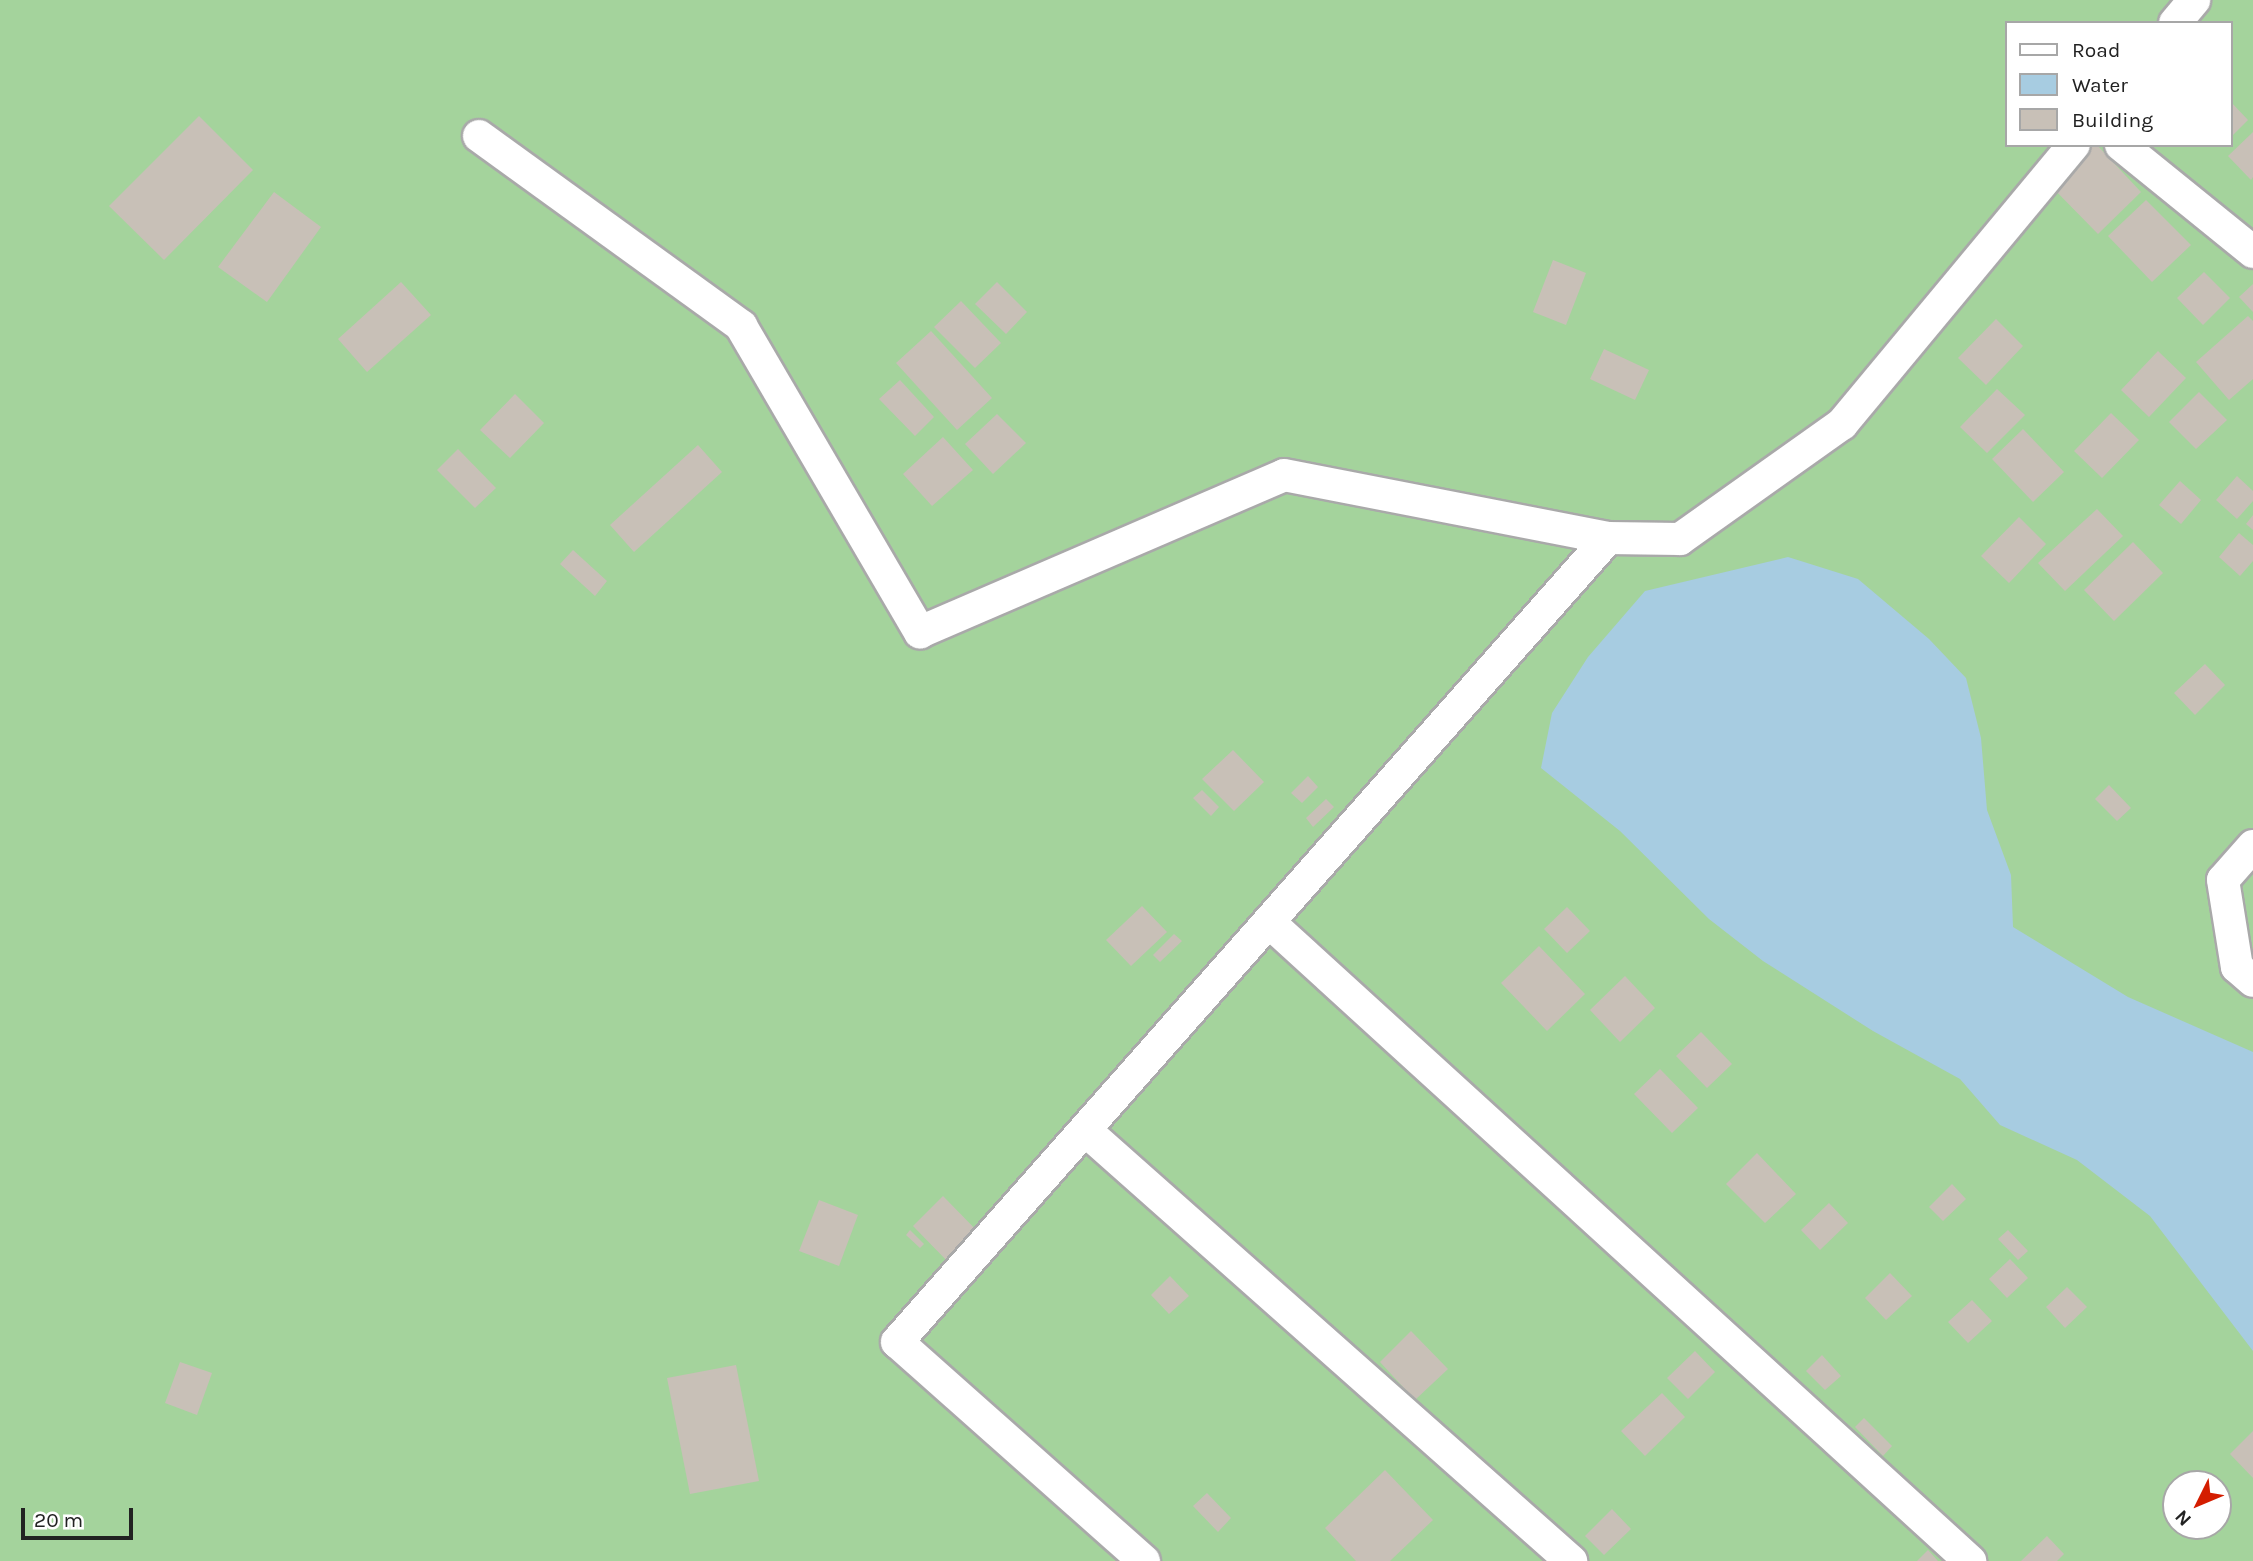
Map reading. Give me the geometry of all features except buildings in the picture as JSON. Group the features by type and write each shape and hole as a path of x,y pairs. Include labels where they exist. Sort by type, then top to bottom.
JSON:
{"street":[{"path":"2177,21 2194,0"},
{"path":"479,136 741,326 920,632 1284,475 1608,538 1680,539 1842,424 2072,147"},
{"path":"2123,147 2253,252"},
{"path":"1144,1561 897,1342 1608,538"},
{"path":"2253,846 2222,880 2237,967 2253,981"},
{"path":"1269,922 1970,1561"},
{"path":"1085,1130 1570,1561"}],"green space":[{"path":"0,0 2253,0 2253,1561 0,1561"}],"water":[{"path":"1788,557 1858,579 1929,639 1966,678 1981,738 1987,810 2011,875 2013,927 2128,997 2253,1052 2253,1351 2150,1216 2077,1160 2000,1125 1960,1079 1873,1031 1763,961 1709,919 1620,831 1541,768 1552,713 1588,657 1645,591"}]}
